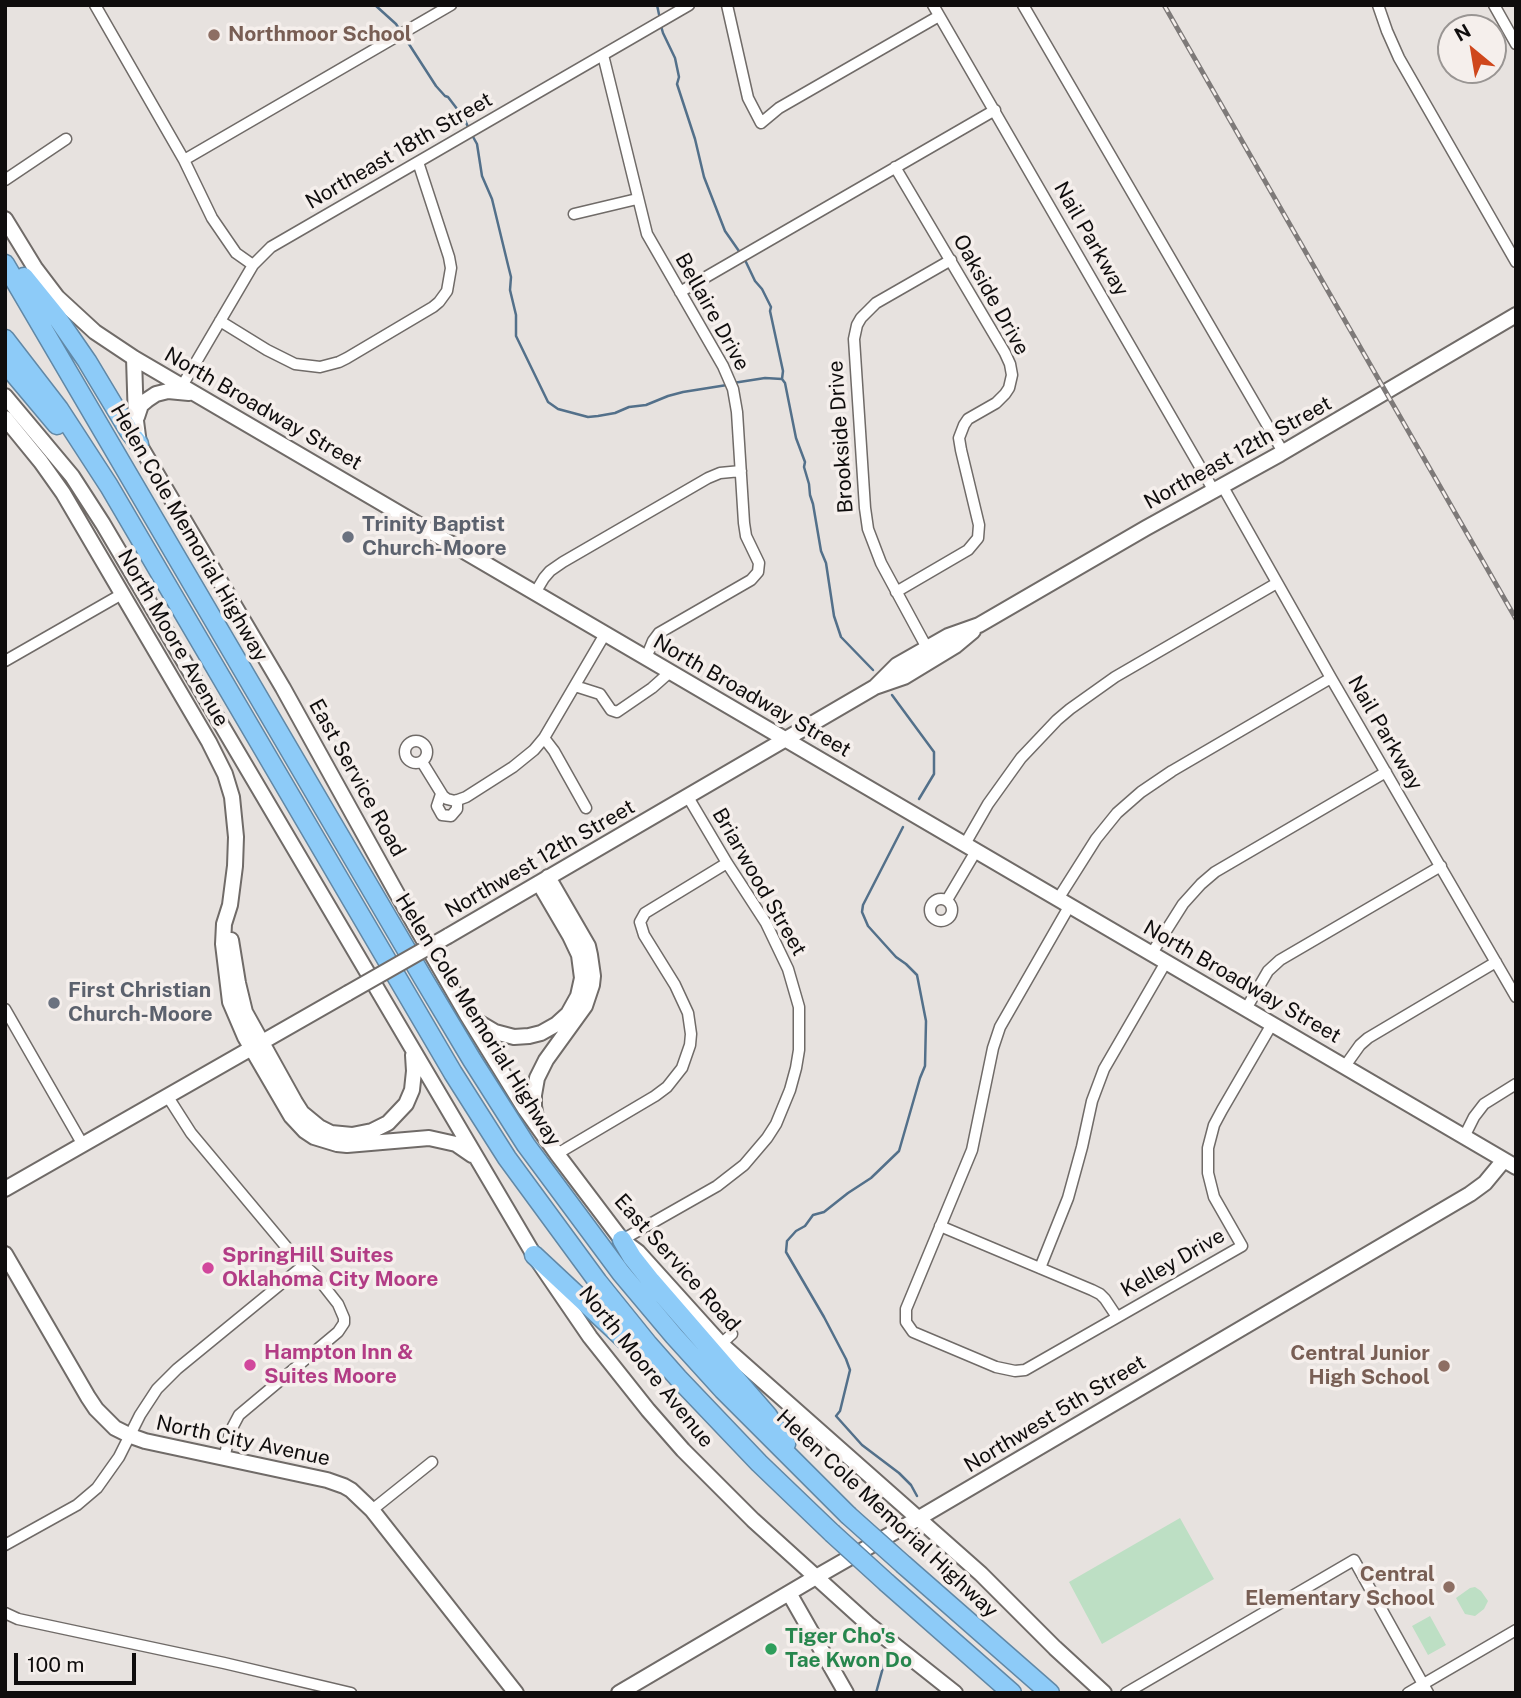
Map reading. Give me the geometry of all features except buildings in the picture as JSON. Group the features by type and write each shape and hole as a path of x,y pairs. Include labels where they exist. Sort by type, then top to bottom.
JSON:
{"highway":[{"path":"5,255 58,319 139,443"},
{"name":"Helen Cole Memorial Highway","path":"5,264 423,978 526,1145 621,1273 723,1390 848,1515 1050,1693"},
{"path":"5,273 24,296"},
{"name":"Helen Cole Memorial Highway","path":"5,339 59,409 109,486 453,1073 500,1148 597,1282 678,1378 759,1463 832,1533 1012,1693"},
{"path":"5,363 109,486"},
{"path":"622,1240 651,1281 768,1416 805,1474"},
{"path":"534,1255 640,1354 678,1378"}],"main road":[{"name":"North Broadway Street","path":"5,219 35,268 57,297 95,332 134,358 1510,1164"},
{"name":"Northeast 12th Street","path":"875,687 904,677 948,636 979,625 1283,452 1516,315"},
{"path":"134,358 139,443"},
{"path":"136,421 141,405 156,394 168,391 196,394"},
{"name":"North Moore Avenue","path":"5,396 72,476 103,524 534,1255 590,1337 683,1450 752,1520 868,1624 955,1693"},
{"name":"North Moore Avenue","path":"5,418 63,493 218,758 234,810 236,837 235,866 224,924 223,944 228,989 236,1019 257,1046"},
{"name":"East Service Road","path":"139,443 283,688 467,1015 556,1154 622,1240 638,1252 727,1339 981,1574 1104,1693"},
{"name":"Northwest 12th Street","path":"5,1189 448,936 875,687"},
{"path":"467,1015 495,1032 520,1037 550,1029 573,1005 581,986 582,968 579,955 544,880"},
{"path":"538,1127 534,1106 537,1078 546,1060 584,1006 593,976 585,940 544,880"},
{"path":"257,1046 302,1113 311,1122 331,1133 352,1135 380,1128 395,1117 405,1104 413,1081 412,1050"},
{"path":"257,1046 291,1116 314,1137 325,1142 347,1145 429,1138 456,1144 476,1157"},
{"name":"Northwest 5th Street","path":"618,1693 1470,1194 1510,1164"},
{"name":"North City Avenue","path":"5,1254 96,1409 115,1428 131,1436 166,1446 327,1480 344,1486 372,1510 516,1693"},
{"path":"789,1593 846,1693"}],"street":[{"path":"95,5 184,160 226,240 236,253 253,265"},
{"path":"184,160 451,5"},
{"name":"Northeast 18th Street","path":"183,386 253,265 271,247 689,5"},
{"path":"727,5 748,98 761,122 779,108 939,16"},
{"name":"Nail Parkway","path":"933,5 1218,489 1277,583 1516,997"},
{"path":"1023,5 1283,452"},
{"path":"1378,5 1399,58 1516,261"},
{"path":"1494,5 1516,44"},
{"name":"Bellaire Drive","path":"603,55 649,239 726,372 733,389 746,536 758,560 758,572 751,580 659,633 646,658"},
{"path":"680,292 995,110"},
{"path":"5,180 66,139"},
{"path":"220,321 295,364 320,367 347,358 433,307 447,291 451,268 418,162"},
{"name":"Oakside Drive","path":"895,167 1010,363 1012,375 1001,399 968,419 959,438 979,526 978,538 968,550 896,592"},
{"path":"574,214 638,199"},
{"name":"Brookside Drive","path":"932,653 875,551 866,520 854,339 857,325 876,303 951,260"},
{"path":"535,593 544,578 563,562 708,478 720,473 741,471"},
{"path":"947,900 988,804 1021,758 1040,737 1070,709 1115,677 1277,583"},
{"path":"5,661 122,594"},
{"path":"422,762 441,794 447,799 457,800 513,767 544,738 605,634"},
{"path":"575,686 600,694 611,710 617,712 670,672"},
{"path":"1117,1317 1100,1294 940,1227 972,1150 1000,1027 1096,839 1118,813 1141,792 1172,771 1331,678"},
{"path":"544,738 586,808"},
{"path":"1152,953 1183,904 1215,872 1386,772"},
{"path":"441,794 437,806 442,815 452,816 457,808 457,800"},
{"name":"Briarwood Street","path":"622,1240 704,1194 744,1165 771,1131 790,1090 796,1068 799,1007 780,949 688,797"},
{"path":"556,1154 655,1096 667,1087 681,1068 690,1045 688,1013 644,935 640,922 645,913 727,863"},
{"path":"1246,1009 1268,971 1280,960 1441,866"},
{"path":"1040,1268 1068,1198 1092,1101 1104,1069 1166,962"},
{"path":"1345,1066 1368,1038 1496,962"},
{"path":"5,1009 83,1145"},
{"name":"Kelley Drive","path":"940,1227 906,1309 905,1319 909,1328 996,1367 1015,1371 1032,1367 1242,1246 1214,1198 1208,1173 1208,1148 1214,1125 1272,1024"},
{"path":"1464,1137 1484,1104 1516,1084"},
{"path":"168,1097 191,1133 293,1255 316,1276 338,1304 344,1318 338,1332 239,1415 230,1432 224,1459"},
{"path":"5,1545 85,1499 97,1488 131,1436 149,1400 166,1379 304,1265"},
{"path":"372,1510 432,1462"},
{"path":"1126,1693 1354,1560 1425,1689"},
{"path":"5,1613 18,1619 351,1693"},
{"path":"1408,1693 1425,1689 1516,1630"}],"green space":[{"path":"1180,1518 1214,1579 1102,1644 1069,1582"},
{"path":"1475,1587 1488,1601 1484,1609 1475,1616 1465,1614 1456,1598"},
{"path":"1430,1616 1446,1645 1428,1655 1412,1626"}],"waterway":[{"path":"375,5 396,24 436,86 448,97 469,129"},
{"path":"657,5 660,19"},
{"path":"661,26 675,58 679,77 677,84 704,177 725,231 741,254"},
{"path":"472,135 477,144 482,176 492,199 511,277 516,336 548,402 558,409 588,417 646,405 683,392 727,385"},
{"path":"745,260 771,307 783,371 782,379 796,438 805,462 834,616 841,637 873,670"},
{"path":"733,383 765,378 782,379"},
{"path":"892,695 934,752 934,774 919,799"},
{"path":"903,827 863,905 862,912 868,926 896,957 917,975 926,1021 925,1066 899,1151 871,1178 824,1212 813,1215 805,1226 787,1241 786,1252 824,1317 850,1370 840,1411 836,1416 862,1445 899,1473 917,1496"},
{"path":"876,1693 887,1653"}],"railway":[{"path":"1164,5 1516,619"}],"place":[{"name":"Northmoor School","path":"214,35"},
{"name":"Trinity Baptist Church-Moore","path":"348,537"},
{"name":"First Christian Church-Moore","path":"54,1003"},
{"name":"SpringHill Suites Oklahoma City Moore","path":"208,1268"},
{"name":"Hampton Inn & Suites Moore","path":"250,1365"},
{"name":"Central Junior High School","path":"1444,1366"},
{"name":"Central Elementary School","path":"1449,1587"},
{"name":"Tiger Cho's Tae Kwon Do","path":"771,1649"}]}
